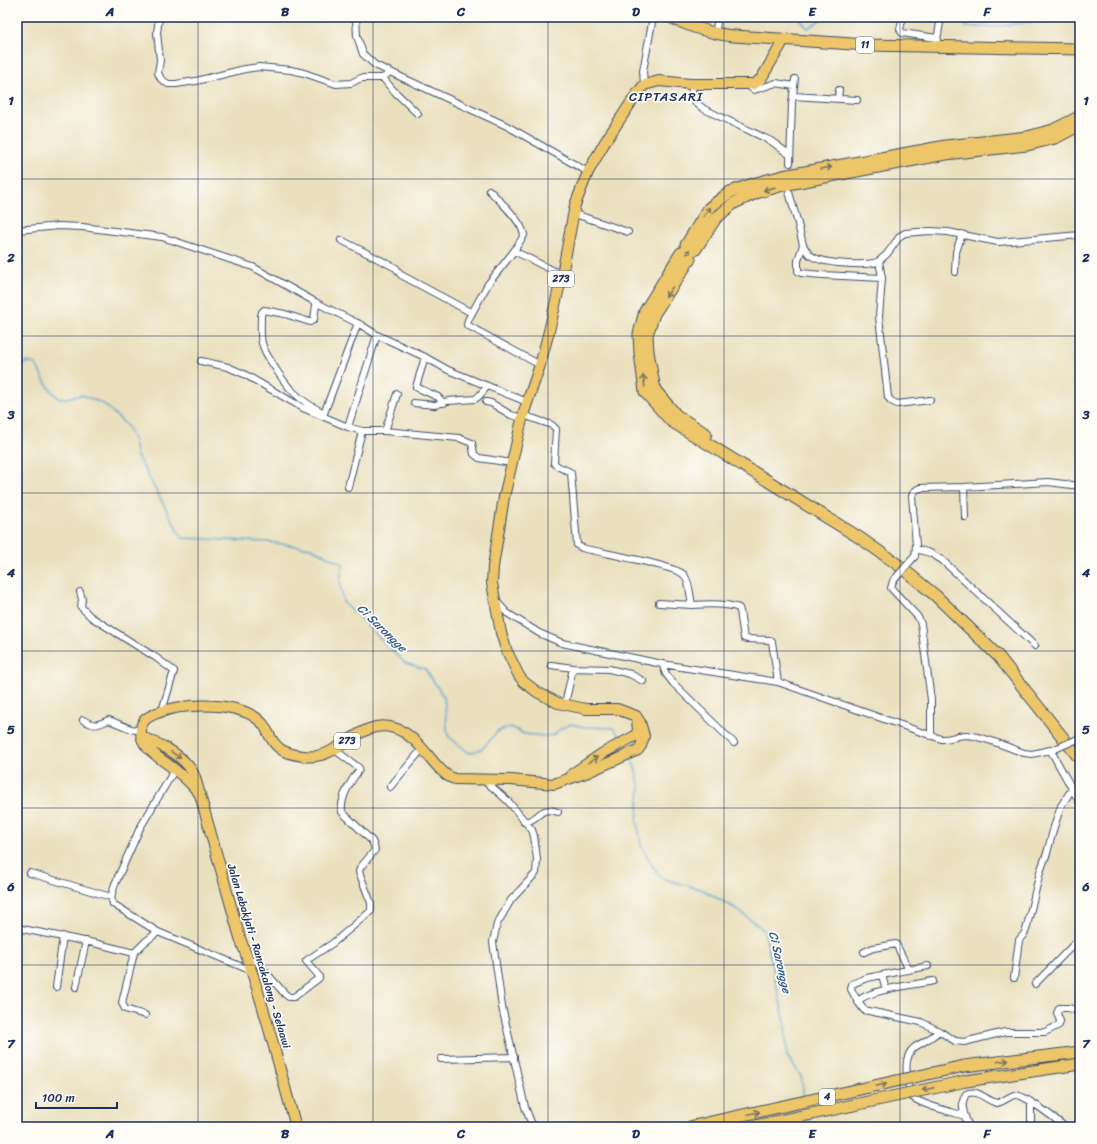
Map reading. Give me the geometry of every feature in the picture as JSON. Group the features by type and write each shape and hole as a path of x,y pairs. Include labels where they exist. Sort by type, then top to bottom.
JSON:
{"highway":[{"name":"11","path":"670,17 700,30 715,29 784,40 867,45 936,42 1080,49"},
{"path":"1080,115 1053,130 1027,137 946,146 783,176 756,182 730,192 709,208 688,252 654,314 647,335 648,352 656,390 676,415 864,533 932,585 997,647 1080,750"},
{"path":"1080,125 1056,138 1027,145 946,154 783,185 756,193 734,203 716,218 688,252 645,311 639,334 645,392 671,421 860,538 898,564 936,596 998,656 1080,759"},
{"path":"1023,1059 1080,1046"},
{"name":"4","path":"689,1127 964,1066 1080,1052"},
{"name":"4","path":"751,1127 966,1081 1080,1064"}],"main road":[{"path":"644,85 659,81 690,84 757,83 762,79 784,40"},
{"name":"273","path":"141,734 142,725 147,718 162,711 190,706 235,710 244,712 263,724 276,746 281,750 287,753 312,757 327,754 362,732 378,726 393,727 409,735 423,748 446,776 455,779 483,779 549,784 570,779 638,750 644,736 642,726 636,716 617,708 586,709 551,700 524,682 519,676 503,639 492,583 493,567 498,543 504,497 523,416 540,365 562,275 572,214 588,172 622,115 644,85"},
{"path":"570,779 573,773 578,769 603,753 635,736 638,731 636,716"},
{"name":"Jalan Lebakjati - Rancakalong - Selaawi","path":"141,734 147,748 189,781 198,792"},
{"name":"Jalan Lebakjati - Rancakalong - Selaawi","path":"141,734 185,762 192,770 195,777 240,938 251,966 296,1127"}],"street":[{"path":"159,17 158,33 160,60 158,73 161,79 168,84 196,81 259,67 291,70 336,84 351,83 361,78 383,78 390,72"},
{"path":"356,17 357,36 363,54 375,65 507,126 588,172"},
{"path":"644,85 643,71 653,17"},
{"path":"715,29 718,17"},
{"path":"903,17 900,29 902,33 936,42 941,17"},
{"path":"383,78 392,89 418,114"},
{"path":"790,163 794,79"},
{"path":"750,84 751,88 754,90 776,83 794,86"},
{"path":"690,84 696,103 704,109 771,141 790,155"},
{"path":"838,98 839,90"},
{"path":"793,96 857,100"},
{"path":"489,190 505,204 523,232 523,238 514,252 488,284 467,321 467,325 540,365"},
{"path":"789,192 803,245 810,255 825,262 871,264 879,261 887,254 902,234 930,231 962,234 998,242 1080,235"},
{"path":"572,214 628,232"},
{"path":"17,230 67,226 162,237 253,267 317,303 358,323 378,336 425,357 448,370 527,402"},
{"path":"955,272 956,252 962,234"},
{"path":"341,240 396,268 401,275 472,313"},
{"path":"803,245 798,260 798,271 801,273 882,278"},
{"path":"514,252 562,275"},
{"path":"879,261 882,278 879,317 888,397 890,401 897,404 930,400"},
{"path":"317,303 314,319 310,322 267,310 263,311 261,316 262,341 266,354 283,382 293,392 312,407 348,427 362,431 385,431 459,438 472,443 474,454 479,458 512,463"},
{"path":"324,414 358,323"},
{"path":"348,427 378,336"},
{"path":"425,357 416,387 438,397 444,403"},
{"path":"201,361 228,367 244,374 303,408 324,414"},
{"path":"414,403 435,405 448,401 475,399 479,397 488,386"},
{"path":"385,431 397,394"},
{"path":"486,402 511,415 523,416 552,425 556,429 554,463 556,466 568,470 571,473 578,547 641,560 682,572 686,579 692,605"},
{"path":"303,408 312,407"},
{"path":"348,487 362,431"},
{"path":"930,736 932,700 921,624 918,617 891,588 893,582 915,553 913,493 920,488 1048,482 1080,486"},
{"path":"964,487 965,517"},
{"path":"915,553 930,553 942,560 1035,646"},
{"path":"80,592 82,599 81,607 87,614 155,657 174,671 162,711"},
{"path":"495,601 507,613 540,633 562,643 662,664 778,682 930,736 945,739 962,735 972,736 1024,753 1032,754 1053,750 1080,738"},
{"path":"659,603 692,605 704,604 739,608 744,638 770,640 772,642 778,682"},
{"path":"662,664 666,674 673,684 734,743"},
{"path":"551,665 573,668 609,669 630,674 643,681"},
{"path":"565,704 573,668"},
{"path":"84,720 97,726 109,720 141,734"},
{"path":"390,787 423,748"},
{"path":"175,769 140,828 115,884 111,897 113,904 158,932 251,966 255,960 285,994 294,997 319,977 306,961 333,943 371,910 371,903 359,872 360,868 374,850 374,846 372,841 342,812 341,809 345,794 359,768 335,750"},
{"path":"1053,750 1080,803"},
{"path":"483,779 508,801 532,830 534,836 537,859 536,873 511,900 497,924 493,942 502,1008 525,1107 533,1127"},
{"path":"1014,978 1019,940 1026,930 1040,872 1056,820 1061,806 1072,789"},
{"path":"524,822 531,821 543,811 547,810 558,812"},
{"path":"30,873 111,897"},
{"path":"17,928 63,936 134,953"},
{"path":"146,1015 126,1009 122,1003 134,953 158,932"},
{"path":"56,987 63,936"},
{"path":"1035,984 1080,938"},
{"path":"76,986 86,941"},
{"path":"864,952 873,948 896,944 909,970"},
{"path":"928,966 867,978 852,984 852,989 859,1004 864,1010 921,1022 956,1041 964,1042 1005,1032 1045,1032 1059,1025 1060,1021 1057,1013 1060,1008 1080,1011"},
{"path":"882,975 886,990"},
{"path":"858,1002 863,996 933,981"},
{"path":"939,1031 915,1047 908,1056 907,1068 910,1095 919,1102 965,1116"},
{"path":"441,1059 514,1057"},
{"path":"969,1127 965,1116 963,1102 964,1097 969,1092 976,1092 997,1103 1014,1095 1019,1096 1031,1102 1065,1127"},
{"path":"1031,1102 1031,1127"}],"waterway":[{"path":"692,17 716,21"},
{"path":"719,21 721,22 725,17"},
{"path":"797,17 808,28 825,17"},
{"path":"960,17 966,27 993,27 1063,17"},
{"name":"Ci Sarongge","path":"17,370 26,362 36,364 49,387 60,399 82,395 104,404 127,426 134,441 136,454 182,538 268,542 311,548 343,564 340,581 343,602 405,663 425,669 444,697 448,736 469,753 482,749 498,731 511,727 524,734 543,736 554,735 560,729 571,724 584,727 614,728 621,739"},
{"name":"Ci Sarongge","path":"631,758 635,767 640,788 637,821 641,845 661,878 703,890 735,908 764,930 785,1023 787,1056 801,1076 804,1097"},
{"name":"Ci Sarongge","path":"806,1127 809,1124 808,1118"}],"district":[{"name":"CIPTASARI","path":"666,96"}]}
